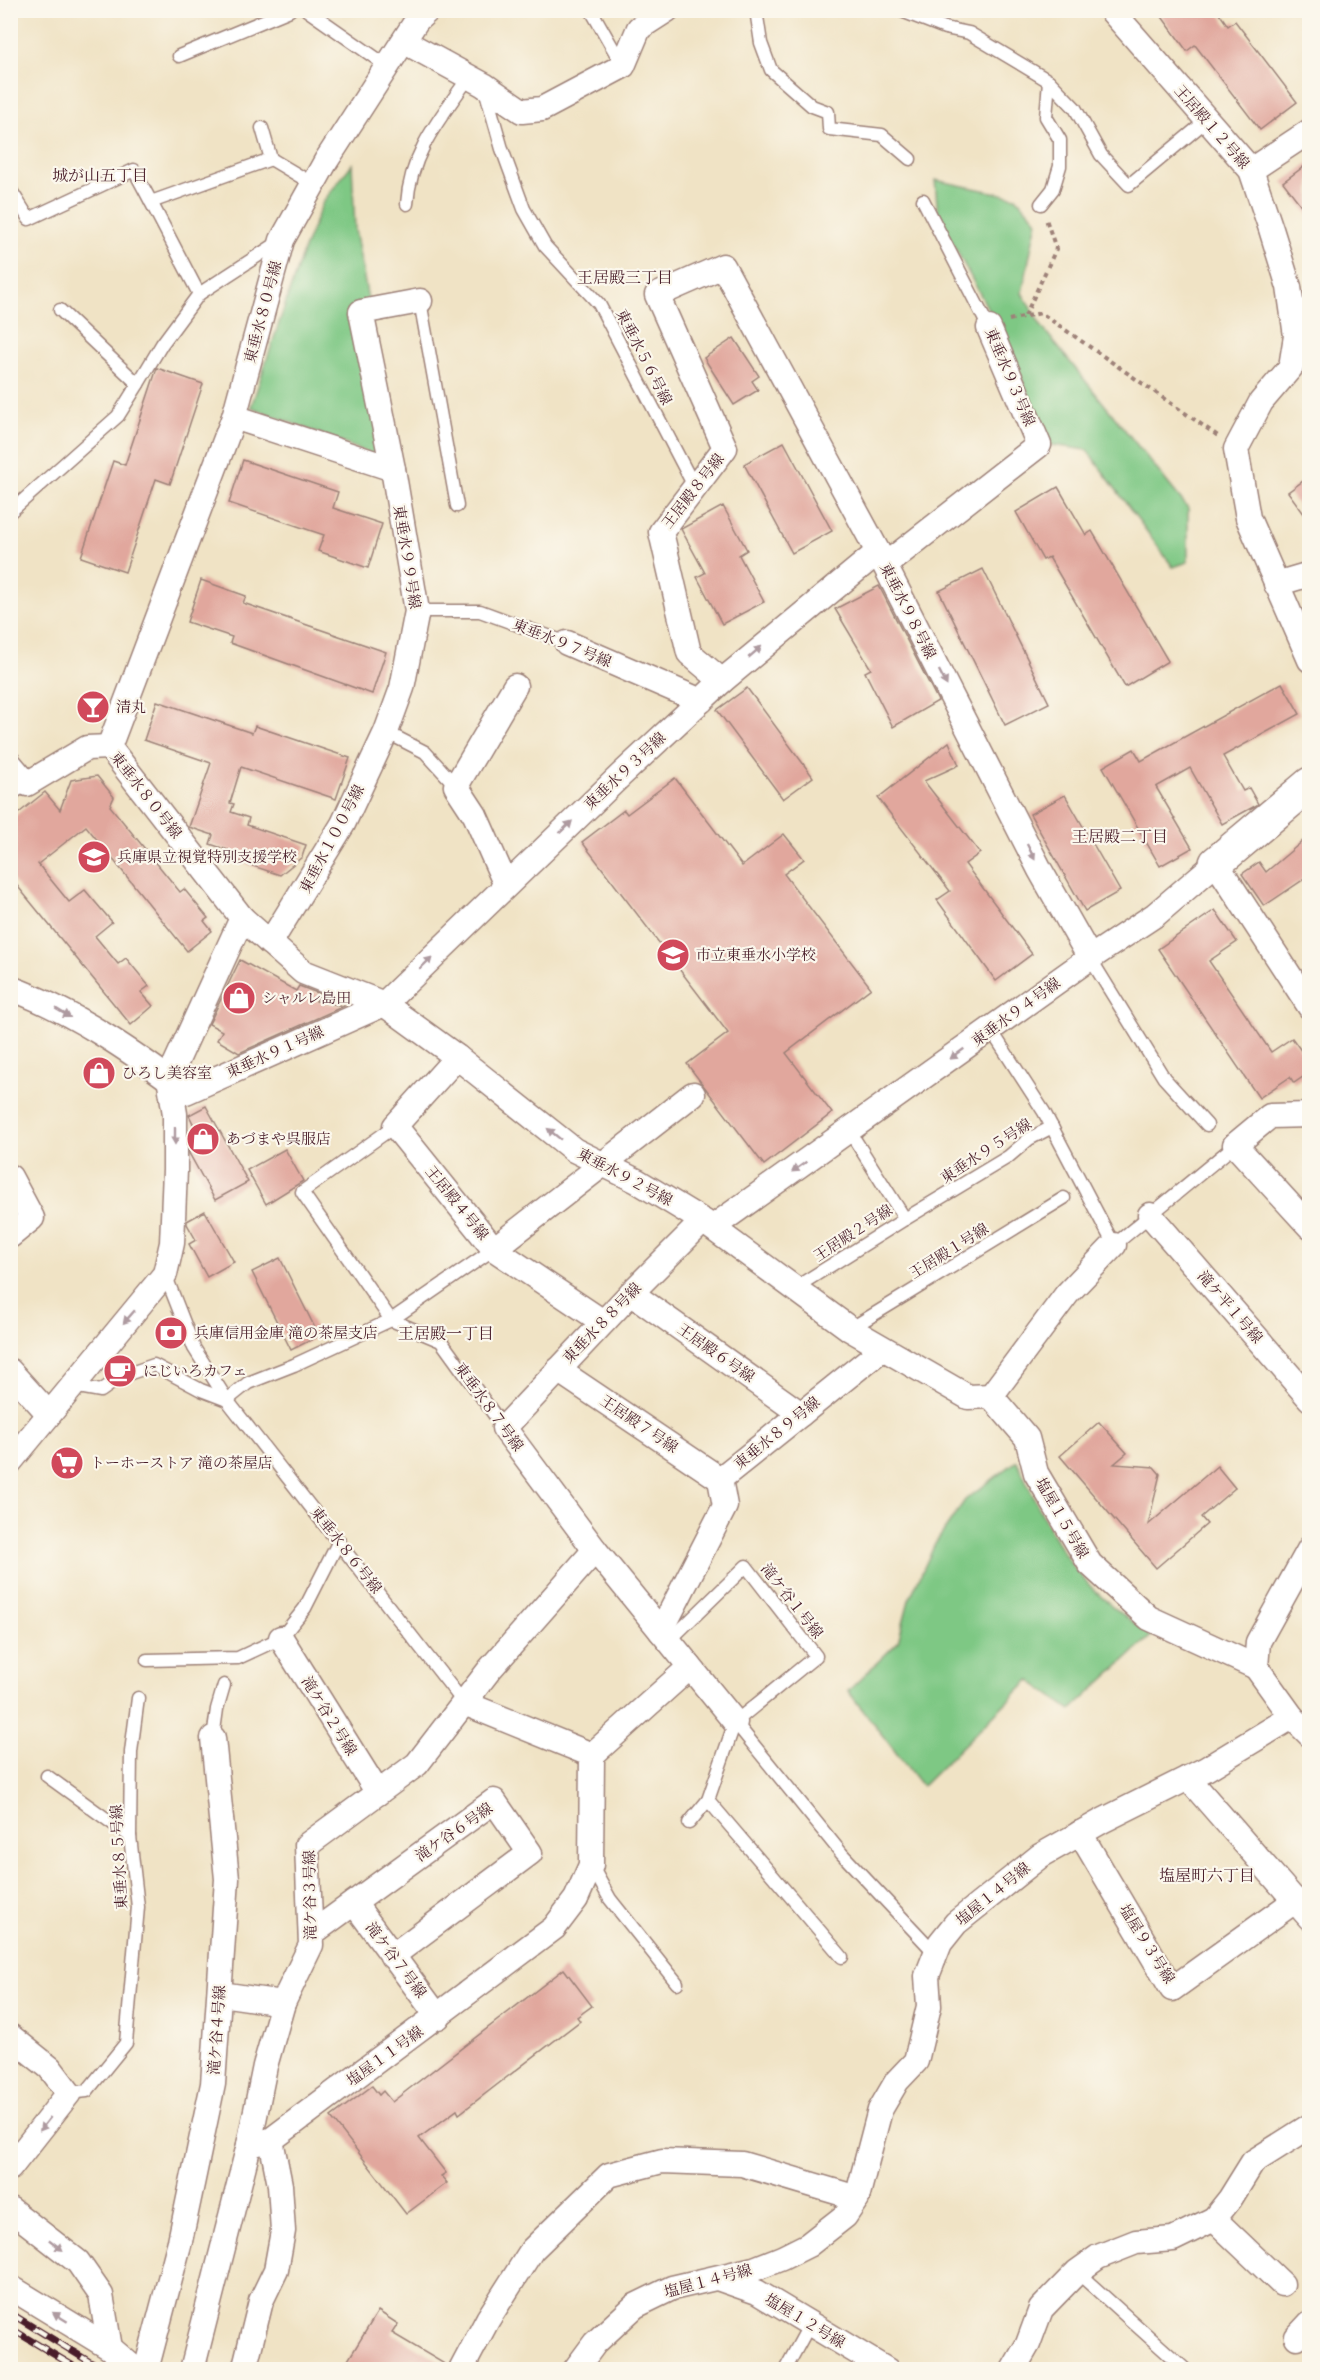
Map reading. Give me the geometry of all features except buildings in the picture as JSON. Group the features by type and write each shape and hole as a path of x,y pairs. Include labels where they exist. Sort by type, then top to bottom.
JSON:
{"street":[{"path":"405,42 476,81 522,111 542,109 623,66 639,28 667,10"},
{"name":"王居殿１２号線","path":"1111,10 1251,170 1289,287 1296,336 1291,367 1261,402 1236,449"},
{"name":"東垂水８０号線","path":"242,918 109,747 234,417 282,240 313,184 421,14"},
{"path":"1251,170 1310,131"},
{"name":"王居殿８号線","path":"722,681 689,652 661,532 725,448 657,295 723,266"},
{"name":"東垂水９８号線","path":"723,266 881,558 1040,870 1090,958"},
{"name":"東垂水９９号線","path":"386,732 402,688 417,610 393,469 361,312 420,301"},
{"name":"東垂水９３号線","path":"384,1004 722,681 881,558 1039,445 989,328"},
{"path":"234,417 393,469"},
{"path":"1236,449 1248,518 1310,660"},
{"path":"1276,584 1310,574"},
{"name":"東垂水９７号線","path":"567,643 701,701"},
{"path":"506,885 475,815 456,786 515,686"},
{"name":"東垂水１００号線","path":"270,943 343,824 386,732"},
{"path":"10,764 19,790 87,748 109,747"},
{"name":"東垂水９４号線","path":"708,1224 850,1132 1090,958 1155,915 1310,784"},
{"path":"1216,863 1310,1007"},
{"path":"10,1462 165,1274 172,1243 175,1170 175,1114 169,1078 242,918"},
{"name":"東垂水９２号線","path":"242,918 303,972 384,1004 458,1057 574,1150 604,1164 708,1224 792,1289 850,1329 968,1396 991,1396"},
{"path":"10,988 40,999 169,1078"},
{"name":"東垂水９１号線","path":"169,1078 186,1092 384,1004"},
{"path":"395,1126 458,1057"},
{"path":"494,1249 693,1094"},
{"path":"1310,1115 1270,1116 1235,1144 1310,1227"},
{"name":"王居殿４号線","path":"395,1126 494,1249 603,1322"},
{"path":"10,1177 32,1218 10,1236"},
{"name":"滝ケ平１号線","path":"1150,1215 1310,1399"},
{"name":"東垂水８８号線","path":"504,1428 631,1293 708,1224"},
{"path":"991,1396 1067,1294 1114,1245"},
{"name":"王居殿６号線","path":"631,1293 801,1414"},
{"name":"東垂水８９号線","path":"665,1636 725,1506 720,1479 882,1349"},
{"name":"王居殿７号線","path":"558,1370 720,1479"},
{"path":"10,1371 50,1414"},
{"name":"塩屋１５号線","path":"991,1396 1027,1438 1036,1473 1090,1564 1149,1618 1256,1666"},
{"name":"東垂水８７号線","path":"504,1428 595,1550 735,1722"},
{"path":"1310,1548 1258,1642 1256,1666 1293,1717 1310,1734"},
{"name":"滝ケ谷３号線","path":"260,2143 265,2066 283,2003 311,1945 307,1845 417,1764 559,1587 595,1550"},
{"name":"滝ケ谷２号線","path":"281,1638 378,1793"},
{"path":"464,1703 592,1755 690,1667"},
{"name":"塩屋１４号線","path":"575,2370 595,2343 635,2306 672,2288 754,2269 808,2245 845,2216 857,2198 880,2110 897,2081 916,2061 929,2006 927,1976 940,1943 979,1903 1040,1856 1188,1778 1293,1717"},
{"name":"滝ケ谷４号線","path":"146,2370 198,2166 213,2084 227,1878 213,1738"},
{"name":"塩屋１１号線","path":"260,2143 438,2017 554,1928 576,1899 591,1865 592,1755"},
{"path":"1188,1778 1303,1909"},
{"name":"滝ケ谷６号線","path":"311,1934 495,1801 530,1853 392,1956"},
{"name":"塩屋９３号線","path":"1080,1833 1172,1989 1303,1909"},
{"name":"滝ケ谷７号線","path":"354,1903 438,2017"},
{"path":"220,1994 283,2003"},
{"path":"10,2036 50,2067 69,2093 10,2168"},
{"path":"1013,2370 1028,2344 1041,2309 1077,2272 1098,2257 1136,2242 1173,2240 1214,2219 1253,2163 1310,2126"},
{"path":"192,2370 260,2143"},
{"path":"244,2370 261,2301 276,2270 283,2232 280,2185 260,2143"},
{"path":"461,2370 488,2319 532,2250 609,2175 662,2162 742,2164 857,2198"},
{"path":"10,2209 78,2262 101,2295 110,2348"},
{"path":"1214,2219 1282,2284"},
{"name":"塩屋１２号線","path":"720,2278 757,2292 887,2370"},
{"path":"10,2287 110,2348 136,2370"}],"lane":[{"path":"179,56 290,10"},
{"path":"307,10 387,66"},
{"path":"591,10 623,66"},
{"path":"756,10 761,43 771,70 812,106 828,112 829,129 882,135 910,159"},
{"path":"899,10 945,28 969,33 1049,81 1075,108 1101,155 1129,185 1207,120"},
{"path":"407,204 412,169 426,139 476,81"},
{"name":"東垂水５６号線","path":"476,81 524,209 545,246 599,304 694,488"},
{"path":"1041,204 1053,189 1060,166 1060,140 1046,117 1049,81"},
{"path":"262,128 271,159 313,184"},
{"path":"151,202 271,159"},
{"path":"10,189 29,219 134,170 199,294"},
{"name":"東垂水９３号線","path":"923,200 989,328"},
{"path":"10,512 118,416 162,344 199,294 282,240"},
{"path":"420,301 456,506"},
{"path":"60,310 138,384"},
{"name":"東垂水９７号線","path":"417,610 480,611 567,643"},
{"path":"386,732 425,752 456,786"},
{"path":"1090,958 1164,1078 1207,1125"},
{"name":"東垂水９５号線","path":"991,1030 1052,1126 1114,1245"},
{"path":"391,1320 302,1192 395,1126"},
{"name":"東垂水９５号線","path":"906,1220 1008,1157 1029,1139 1052,1126"},
{"name":"王居殿２号線","path":"792,1289 906,1220 850,1132"},
{"path":"1114,1245 1235,1144"},
{"name":"王居殿１号線","path":"850,1329 1064,1198"},
{"path":"73,1386 100,1391 122,1376 154,1365 201,1390 227,1400 248,1383 294,1365 391,1320 494,1249"},
{"name":"東垂水８６号線","path":"165,1274 194,1348 227,1400 464,1703"},
{"name":"東垂水８７号線","path":"391,1320 441,1341 504,1428"},
{"path":"147,1660 238,1658 281,1638 305,1608 339,1541"},
{"name":"滝ケ谷１号線","path":"665,1636 746,1566 816,1656 735,1722"},
{"name":"滝ケ谷４号線","path":"213,1738 217,1709 224,1685"},
{"name":"東垂水８５号線","path":"69,2093 87,2091 126,2043 138,1907 130,1836 131,1752 138,1698"},
{"path":"689,1824 708,1800 735,1722"},
{"path":"735,1722 842,1854 936,1954"},
{"path":"46,1776 130,1836"},
{"path":"708,1800 842,1957"},
{"path":"591,1865 610,1899 677,1983"},
{"path":"1077,2272 1186,2370"},
{"path":"785,2370 810,2324"}],"path":[{"path":"1025,316 1056,249 1041,204"},
{"path":"989,328 1041,313 1236,449"}],"green space":[{"path":"352,164 355,230 368,299 382,452 376,456 251,407 302,254 323,202"},
{"path":"935,180 1016,197 1037,221 1022,293 1042,327 1188,508 1188,562 1173,567 1087,450 1052,445 1002,335 938,216"},
{"path":"1017,1461 1050,1531 1071,1563 1096,1592 1151,1636 1071,1710 1029,1680 922,1786 848,1691 898,1642 909,1600 935,1544 965,1500"}],"railway":[{"path":"10,2313 103,2370"},
{"path":"10,2328 80,2370"}],"place":[{"name":"清丸","path":"93,707"},
{"name":"兵庫県立視覚特別支援学校","path":"94,857"},
{"name":"市立東垂水小学校","path":"673,955"},
{"name":"シャルレ島田","path":"239,998"},
{"name":"ひろし美容室","path":"99,1073"},
{"name":"あづまや呉服店","path":"203,1139"},
{"name":"兵庫信用金庫 滝の茶屋支店","path":"171,1333"},
{"name":"にじいろカフェ","path":"120,1371"},
{"name":"トーホーストア 滝の茶屋店","path":"67,1463"}],"district":[{"name":"城が山五丁目","path":"100,175"},
{"name":"王居殿三丁目","path":"625,277"},
{"name":"王居殿二丁目","path":"1120,836"},
{"name":"王居殿一丁目","path":"446,1333"},
{"name":"塩屋町六丁目","path":"1207,1875"}]}
